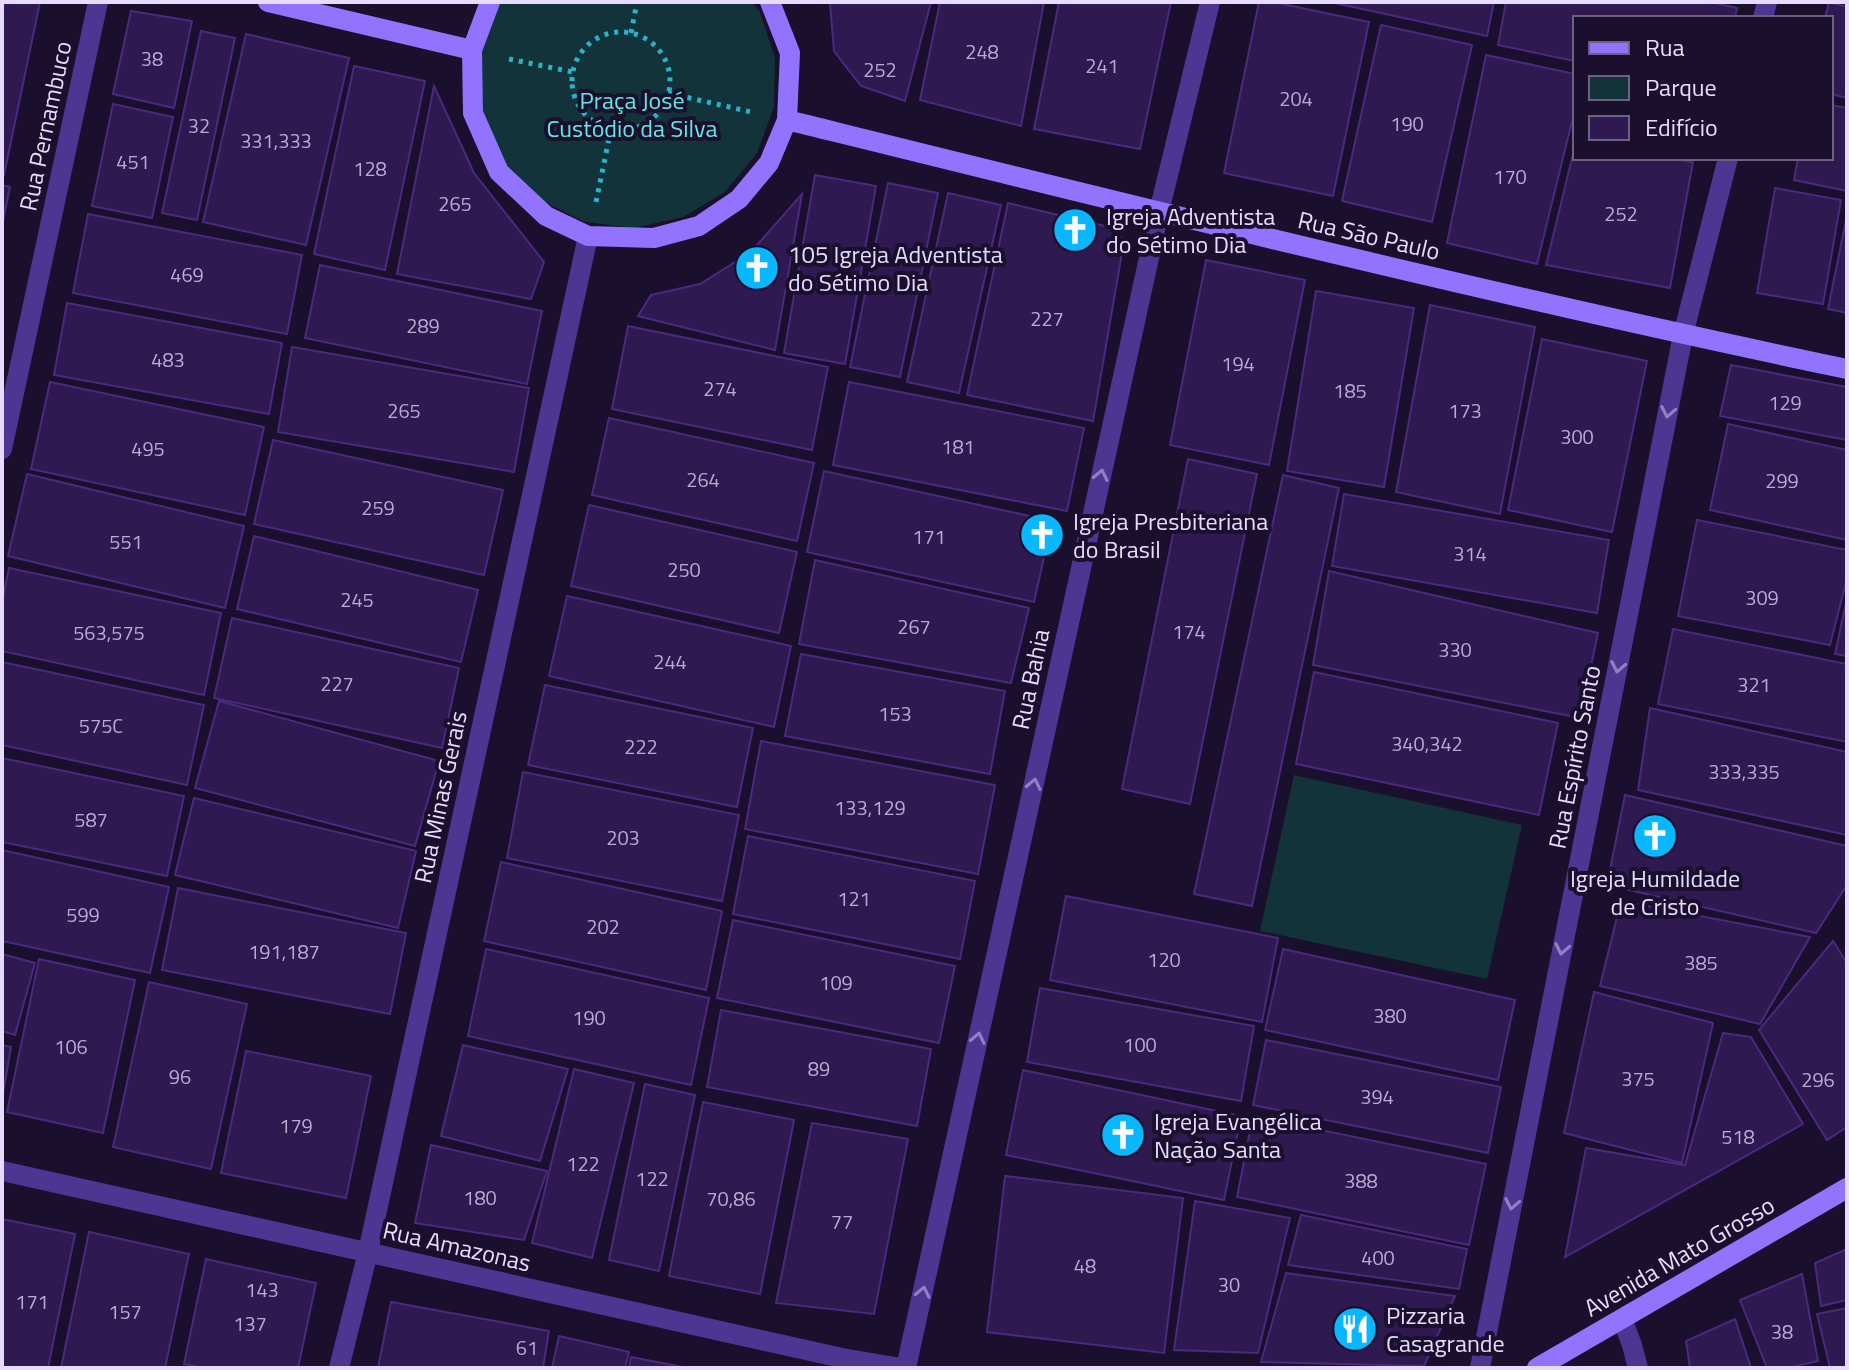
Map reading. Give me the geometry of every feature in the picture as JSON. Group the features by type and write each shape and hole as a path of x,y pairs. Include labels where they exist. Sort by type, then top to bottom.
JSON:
{"street":[{"name":"Rua Pernambuco","path":"2,449 98,2"},
{"path":"268,2 472,50"},
{"path":"490,2 472,50 473,113 499,172 546,216 588,236 654,238 699,226 739,199 769,163 787,120 790,53 770,2"},
{"name":"Rua Bahia","path":"904,1368 1159,212 1210,2"},
{"name":"Rua São Paulo","path":"787,120 1159,212 1683,335 1847,369"},
{"name":"Rua Espírito Santo","path":"1480,1368 1683,335 1727,160"},
{"name":"Rua Minas Gerais","path":"339,1368 368,1252 588,236"},
{"name":"Rua Amazonas","path":"2,1171 842,1358 904,1368"},
{"name":"Avenida Mato Grosso","path":"1537,1368 1847,1188"},
{"path":"1622,1319 1638,1368"}],"path":[{"path":"631,33 637,2"},
{"path":"621,31 637,34 662,53 669,69 667,100 659,113 646,124 631,129 611,129 585,116 580,109 572,86 573,72 579,54 590,42 605,34 621,31"},
{"path":"502,57 573,72"},
{"path":"668,93 751,112"},
{"path":"747,123 753,99"},
{"path":"606,208 595,207 611,129"}],"green space":[{"name":"Praça José Custódio da Silva","path":"501,2 752,2 760,12 775,58 774,107 757,153 725,192 683,217 634,228 585,222 540,200 505,165 483,120 477,72 487,24"},
{"path":"1294,775 1522,825 1487,979 1260,931"}],"building":[{"path":"2,2 40,2 4,175 2,174"},
{"path":"830,2 931,2 905,101 861,86 834,51"},
{"path":"940,2 1044,2 1021,126 920,100"},
{"path":"1059,2 1171,2 1140,149 1034,129"},
{"path":"1259,2 1273,2 1369,22 1333,196 1224,173"},
{"path":"1330,2 1494,2 1487,36"},
{"path":"1506,2 1710,2 1737,8 1735,16 1573,16 1573,61 1498,45"},
{"path":"1829,2 1847,7 1847,98 1833,94 1833,16 1826,16"},
{"path":"131,11 192,21 174,108 113,94"},
{"path":"1381,25 1472,45 1432,222 1342,201"},
{"path":"201,31 235,38 197,220 162,213"},
{"path":"246,34 349,58 306,245 203,222"},
{"path":"1486,55 1573,74 1573,117 1537,264 1447,243"},
{"path":"354,66 425,81 385,270 314,254"},
{"path":"434,86 474,173 544,262 531,299 397,274"},
{"path":"113,104 173,117 152,218 92,206"},
{"path":"1833,105 1847,108 1847,191 1794,180 1798,160 1833,160"},
{"path":"1573,154 1573,160 1693,162 1670,288 1546,265"},
{"path":"815,175 876,186 845,364 784,353"},
{"path":"888,183 938,193 900,377 850,367"},
{"path":"2,185 10,187 2,226"},
{"path":"1775,188 1841,200 1823,304 1757,293"},
{"path":"948,193 1001,205 959,393 907,382"},
{"name":"105 Igreja Adventista do Sétimo Dia","path":"802,194 775,350 638,316 651,295 700,284 751,252"},
{"path":"1008,203 1113,228 1124,241 1093,421 967,395"},
{"path":"88,214 302,255 287,334 73,293"},
{"path":"1847,215 1847,313 1828,309"},
{"path":"1206,260 1305,280 1269,465 1170,445"},
{"path":"320,265 542,311 527,384 305,338"},
{"path":"1316,291 1414,308 1384,487 1287,471"},
{"path":"67,303 282,343 269,414 54,375"},
{"path":"1430,305 1535,327 1500,514 1396,492"},
{"path":"628,326 828,367 812,450 612,409"},
{"path":"1542,339 1647,361 1612,532 1508,510"},
{"path":"292,347 529,388 514,472 278,432"},
{"path":"1731,365 1847,387 1847,440 1720,416"},
{"path":"50,382 264,427 245,515 31,469"},
{"path":"849,382 1084,428 1067,511 833,465"},
{"path":"609,418 814,463 797,541 592,495"},
{"path":"1728,424 1847,450 1847,540 1710,510"},
{"path":"273,440 503,490 484,575 254,524"},
{"path":"1188,459 1257,474 1190,804 1122,789"},
{"path":"824,471 1052,521 1034,602 807,552"},
{"path":"27,474 244,526 225,608 8,556"},
{"path":"1283,475 1339,488 1252,906 1194,894"},
{"path":"1344,494 1609,540 1597,613 1332,566"},
{"path":"589,505 797,552 779,633 571,586"},
{"path":"1697,520 1847,550 1847,578 1830,645 1678,616"},
{"path":"254,536 478,590 461,662 237,609"},
{"path":"815,560 1029,608 1011,683 799,644"},
{"path":"9,568 221,613 204,695 2,651 2,603"},
{"path":"1329,571 1598,633 1580,718 1313,665"},
{"path":"567,596 791,646 774,727 549,676"},
{"path":"1847,598 1847,656 1835,654"},
{"path":"232,618 459,668 442,748 214,698"},
{"path":"1673,629 1847,664 1847,742 1658,704"},
{"path":"801,654 1005,691 990,774 785,736"},
{"path":"2,662 204,705 187,785 2,745"},
{"path":"1314,672 1558,723 1539,815 1296,764"},
{"path":"545,685 753,728 737,807 528,765"},
{"path":"219,701 439,761 415,846 195,788"},
{"path":"1650,708 1847,752 1847,835 1638,790"},
{"path":"761,741 995,785 978,874 745,829"},
{"path":"2,758 184,796 167,876 2,842"},
{"path":"523,772 739,815 722,901 507,858"},
{"path":"1625,795 1847,846 1847,885 1816,933 1607,885"},
{"path":"194,798 416,851 398,928 175,875"},
{"path":"748,836 975,881 960,959 733,914"},
{"path":"2,850 169,887 150,973 2,941"},
{"path":"501,862 722,911 706,990 484,941"},
{"path":"178,888 406,933 390,1014 162,970"},
{"path":"1066,896 1278,938 1262,1022 1050,980"},
{"path":"1621,901 1810,937 1760,1024 1600,986"},
{"path":"733,920 955,966 939,1043 717,998"},
{"path":"1833,941 1847,963 1847,1127 1827,1140 1759,1030"},
{"path":"486,949 709,998 691,1085 468,1036"},
{"path":"1283,949 1515,1000 1498,1080 1265,1030"},
{"path":"2,954 35,963 15,1035 2,1031"},
{"path":"39,959 135,980 103,1133 7,1112"},
{"path":"149,982 247,1004 211,1169 113,1147"},
{"path":"1040,988 1254,1026 1241,1101 1027,1062"},
{"path":"1594,992 1713,1023 1682,1163 1564,1133"},
{"path":"721,1010 931,1049 917,1126 707,1087"},
{"path":"1723,1033 1751,1037 1803,1124 1565,1257 1586,1148 1685,1165"},
{"path":"1266,1040 1501,1087 1488,1153 1253,1105"},
{"path":"2,1045 11,1047 2,1099"},
{"path":"463,1045 568,1069 540,1161 441,1136"},
{"path":"246,1051 371,1076 346,1198 221,1173"},
{"path":"574,1069 634,1083 592,1258 532,1243"},
{"name":"Igreja Evangélica Nação Santa","path":"1023,1070 1241,1116 1224,1200 1006,1155"},
{"path":"645,1084 695,1095 659,1271 609,1260"},
{"path":"703,1102 794,1120 760,1294 669,1276"},
{"path":"1253,1116 1486,1164 1469,1245 1237,1197"},
{"path":"812,1123 908,1139 874,1314 776,1303"},
{"path":"431,1145 547,1171 524,1240 415,1223"},
{"path":"1005,1176 1183,1198 1164,1353 987,1332"},
{"path":"1195,1201 1290,1218 1258,1353 1174,1350"},
{"path":"1301,1215 1467,1249 1459,1289 1288,1265"},
{"path":"2,1219 75,1234 48,1368 2,1368"},
{"path":"89,1232 189,1254 165,1368 61,1368"},
{"path":"1847,1249 1847,1300 1821,1306 1815,1263"},
{"path":"206,1259 316,1283 298,1368 204,1368 184,1364"},
{"name":"Pizzaria Casagrande","path":"1286,1273 1455,1296 1424,1366 1261,1362"},
{"path":"1802,1274 1818,1361 1787,1368 1767,1368 1740,1300"},
{"path":"391,1302 549,1331 543,1368 378,1368"},
{"path":"1847,1308 1847,1368 1830,1368 1817,1314"},
{"path":"1735,1319 1751,1368 1690,1368 1686,1341"},
{"path":"559,1336 629,1352 625,1368 552,1368"},
{"path":"631,1357 688,1368 629,1368"}],"place":[{"name":"Igreja Adventista do Sétimo Dia","path":"1075,230"},
{"name":"105 Igreja Adventista do Sétimo Dia","path":"757,268"},
{"name":"Igreja Presbiteriana do Brasil","path":"1042,535"},
{"name":"Igreja Humildade de Cristo","path":"1655,836"},
{"name":"Igreja Evangélica Nação Santa","path":"1123,1135"},
{"name":"Pizzaria Casagrande","path":"1355,1329"}]}
